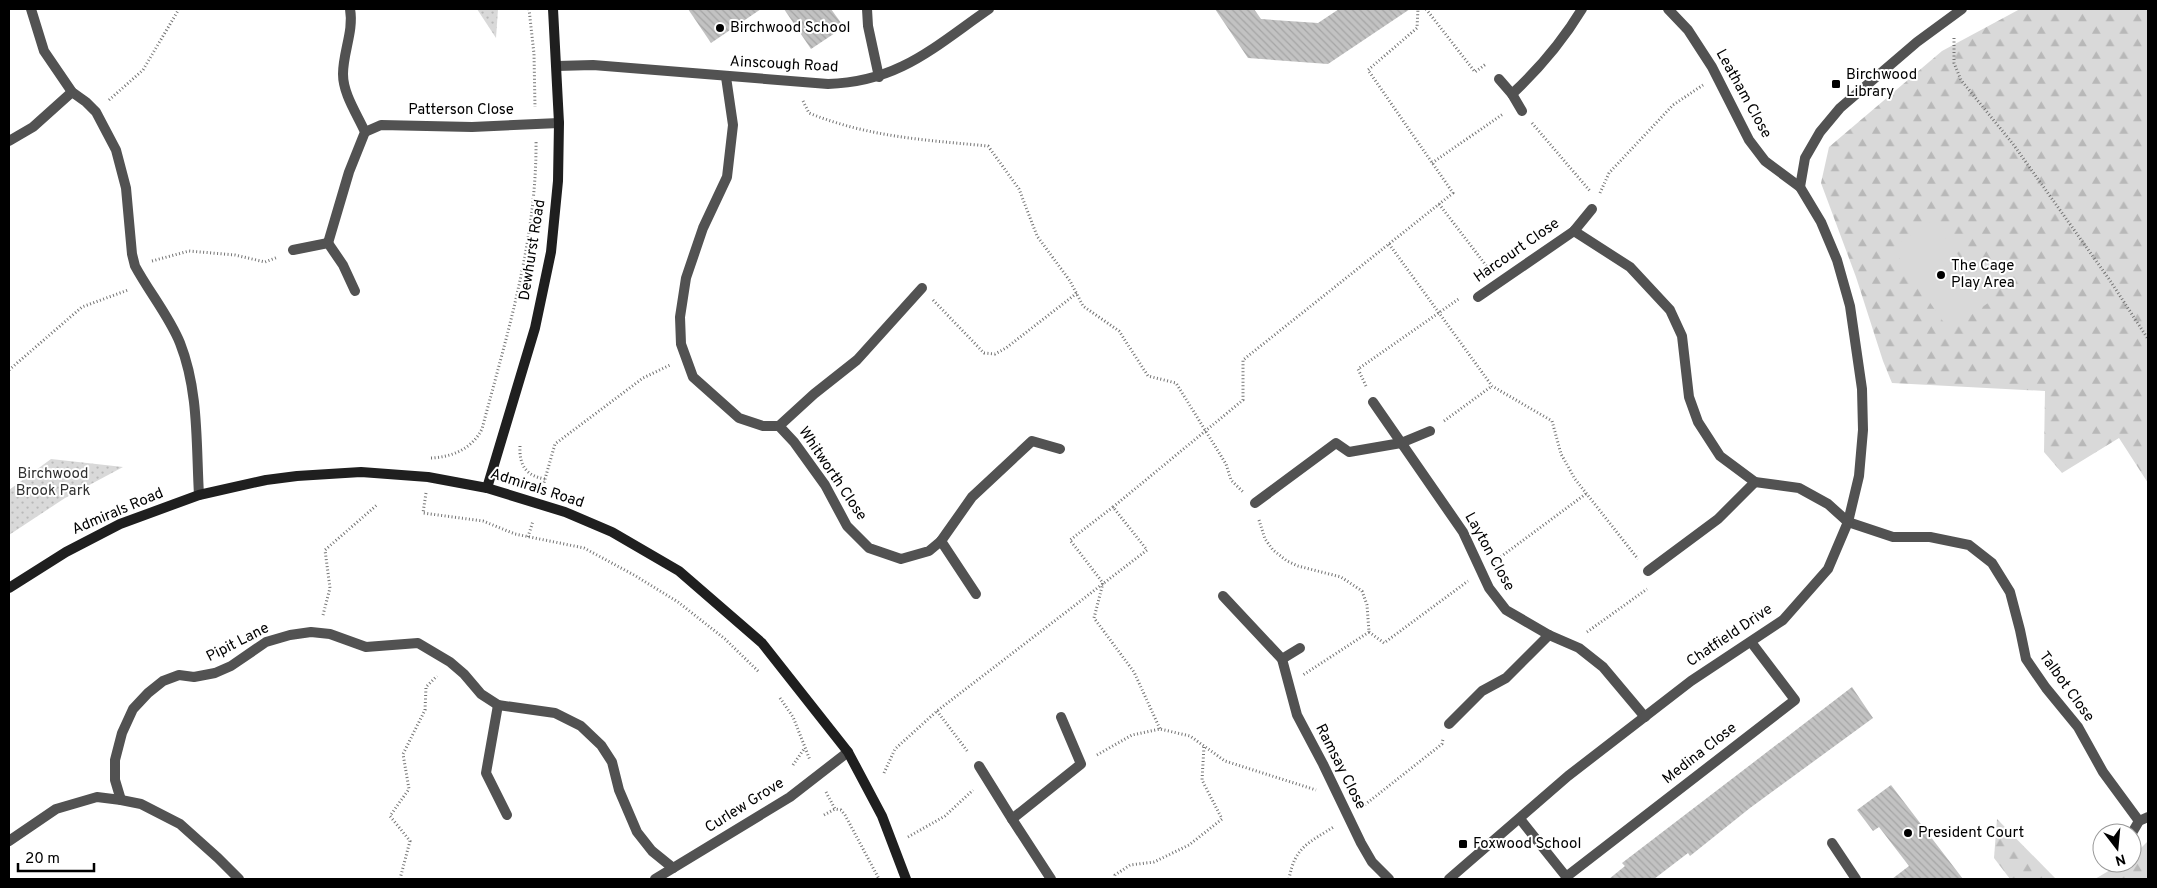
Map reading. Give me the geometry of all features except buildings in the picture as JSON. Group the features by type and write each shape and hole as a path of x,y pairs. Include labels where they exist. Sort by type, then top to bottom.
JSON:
{"street":[{"path":"31,9 44,51 72,92 96,112 116,150 126,188 132,254 135,266 180,342 189,370 194,397 199,495"},
{"path":"328,243 349,172 365,132 345,90 343,74 349,40 350,9"},
{"name":"Dewhurst Road","path":"487,488 535,328 551,252 558,181 559,123 553,9"},
{"path":"867,9 868,26 879,77"},
{"name":"Ainscough Road","path":"557,66 594,65 726,77 843,84 879,77 897,70 916,60 989,9"},
{"path":"1499,79 1517,103 1570,29 1582,9"},
{"name":"Leatham Close","path":"1668,9 1688,30 1717,77 1749,140 1766,161 1800,187"},
{"path":"1800,187 1805,158 1820,132 1840,108 1916,42 1962,9"},
{"name":"Whitworth Close","path":"726,77 733,125 727,177 703,228 686,278 680,317 681,344 694,377 739,418 763,426 779,426 814,394 858,360 922,288"},
{"path":"9,141 33,127 72,92"},
{"name":"Patterson Close","path":"365,132 381,125 472,127 559,123"},
{"name":"Chatfield Drive","path":"1449,879 1568,776 1691,681 1782,620 1828,569 1848,522 1859,476 1863,430 1862,389 1858,349 1850,306 1837,260 1821,222 1800,187"},
{"name":"Harcourt Close","path":"1478,297 1574,231 1592,209"},
{"name":"Harcourt Close","path":"1574,231 1630,267 1670,310 1682,336 1689,397 1698,422 1720,456 1755,482 1799,488 1828,504 1848,522"},
{"path":"293,250 328,243"},
{"path":"328,243 343,265 355,291"},
{"name":"Layton Close","path":"1373,402 1463,532 1489,588 1506,610 1548,635 1579,648 1603,667 1645,717"},
{"name":"Whitworth Close","path":"779,426 794,442 825,485 848,526 869,548 901,559 929,551 940,542 972,497 1032,441 1060,449"},
{"path":"1255,503 1336,443 1349,452 1401,444 1430,431"},
{"name":"Admirals Road","path":"9,588 66,552 120,524 199,495 266,480 351,473 428,477 487,488 565,512 612,532 679,571 762,643 848,752 882,816 906,879"},
{"path":"1648,571 1718,519 1755,482"},
{"name":"Talbot Close","path":"1848,522 1893,537 1930,537 1969,545 1992,564 2010,592 2026,659 2046,688 2078,727 2103,772 2144,819"},
{"path":"940,542 976,594"},
{"path":"1223,596 1282,659 1300,648"},
{"name":"Pipit Lane","path":"121,800 115,780 115,760 122,733 133,709 148,693 163,681 179,675 194,677 215,674 231,666 266,642 290,635 330,634 366,647 418,643 450,662 464,674 481,694 498,705"},
{"path":"1449,724 1482,691 1506,678 1548,635"},
{"name":"Medina Close","path":"1520,818 1567,878 1795,700 1751,642"},
{"name":"Ramsay Close","path":"1282,659 1297,715 1372,862 1389,879"},
{"path":"506,815 486,773 498,705 555,713 581,726 601,745 612,762 619,790 637,832 652,851 673,868"},
{"path":"1012,818 1081,764 1061,717"},
{"name":"Curlew Grove","path":"655,879 790,797 848,752"},
{"path":"979,766 1051,879"},
{"path":"9,841 56,809 97,797 121,800 141,804 180,824 239,879"},
{"path":"1832,843 1856,879"}],"path":[{"path":"107,102 143,70 179,9"},
{"path":"529,9 534,54 534,102"},
{"path":"1103,583 1070,540 1114,507 1243,400 1243,360 1453,193 1368,70 1417,28 1418,9"},
{"path":"1426,9 1475,72 1487,64 1499,79"},
{"path":"1945,22 1954,34 1954,63 1961,80 2013,144 2109,279 2148,339"},
{"path":"1592,209 1609,173 1673,105 1717,77"},
{"path":"795,82 809,113 839,125 891,136 988,146 1019,189 1037,236 1070,281 1083,306 1119,331 1148,376 1176,383 1226,464 1231,480 1255,503 1265,539 1273,550 1298,566 1341,577 1362,591 1367,605 1369,632 1288,685"},
{"path":"1432,163 1517,103 1597,199"},
{"path":"430,458 440,457 461,450 478,437 482,429 521,284 534,186 536,144"},
{"path":"1439,204 1500,282"},
{"path":"1389,244 1492,386 1552,421 1561,454 1575,479 1648,571 1654,583 1570,645"},
{"path":"149,262 189,251 235,255 265,262 293,250"},
{"path":"922,288 984,353 995,354 1006,348 1077,293"},
{"path":"9,370 82,307 128,290"},
{"path":"1373,402 1358,369 1468,293 1478,297"},
{"path":"521,441 520,454 526,472 545,479 555,444 643,378 686,357"},
{"path":"1430,431 1492,386"},
{"path":"319,633 330,588 325,550 378,504"},
{"path":"884,773 895,749 937,711 1147,550 1114,507"},
{"path":"423,513 483,521 522,536 584,548 678,602 725,639 761,674"},
{"path":"1103,583 1094,618 1134,672 1160,729"},
{"path":"400,879 410,841 390,816 409,788 403,754 425,710 426,687 450,662"},
{"path":"777,693 793,717 808,755"},
{"path":"937,711 979,766"},
{"path":"1288,879 1291,865 1300,849 1350,816 1442,744 1449,724"},
{"path":"1081,764 1132,735 1160,729 1190,736 1226,761 1340,798"},
{"path":"1115,879 1115,874 1130,865 1154,862 1189,845 1222,819 1202,780 1204,746"},
{"path":"793,765 804,748"},
{"path":"894,845 945,816 986,777"},
{"path":"829,797 835,809"},
{"path":"824,815 835,809 841,810 870,859 879,879"}],"green space":[{"path":"477,9 498,9 496,38"},
{"path":"2020,9 2148,9 2148,483 2119,438 2062,473 2044,452 2045,391 1892,383 1856,277 1821,183 1829,147 1942,51"},
{"name":"The Cage Play Area","path":"1933,220 1991,301 1949,330 1892,248"},
{"name":"Birchwood Brook Park","path":"51,459 123,467 65,498 9,535 9,490"},
{"path":"1997,819 2056,879 2010,879 1994,858"},
{"path":"2148,841 2148,879 2095,879 2105,873 2142,873 2142,847"}],"place":[{"name":"Birchwood School","path":"720,28"},
{"name":"Birchwood Library","path":"1836,84"},
{"name":"The Cage Play Area","path":"1941,275"},
{"name":"President Court","path":"1908,833"},
{"name":"Foxwood School","path":"1463,844"}]}
